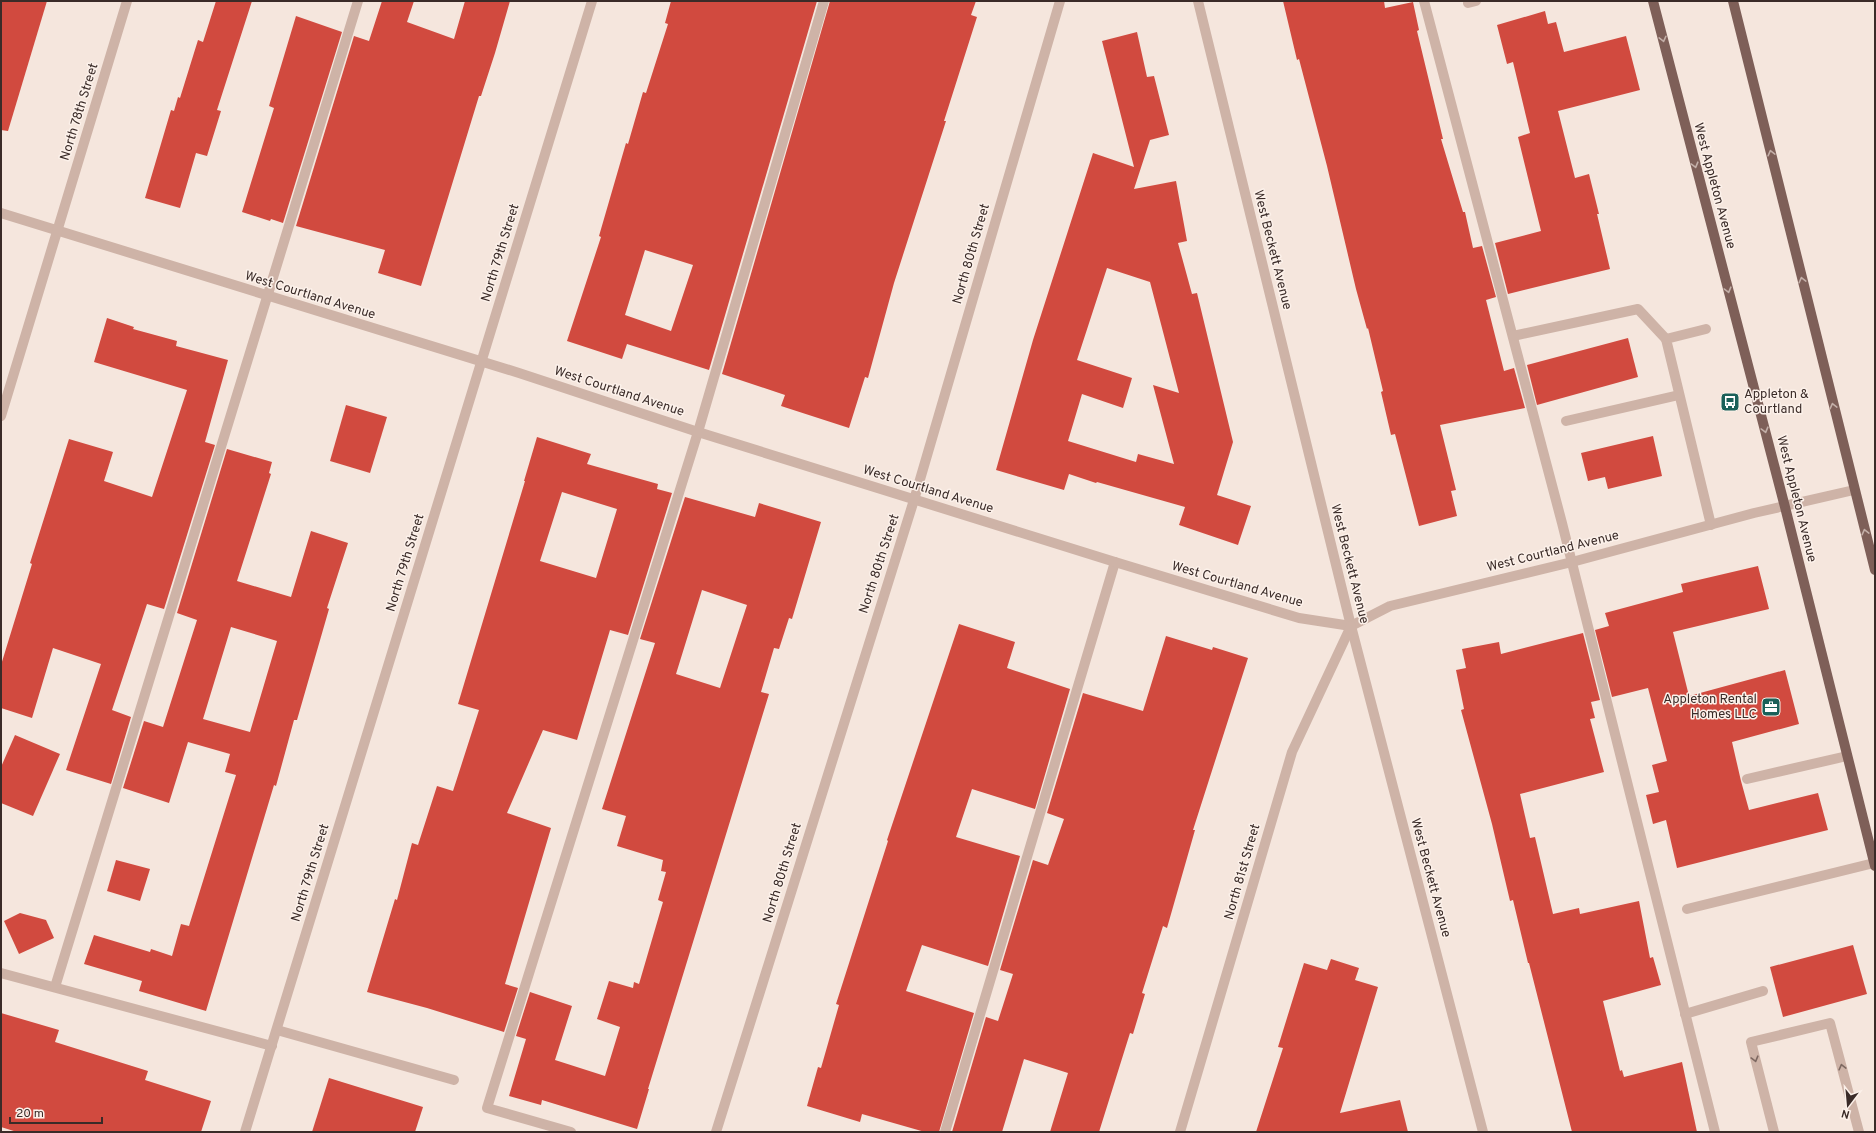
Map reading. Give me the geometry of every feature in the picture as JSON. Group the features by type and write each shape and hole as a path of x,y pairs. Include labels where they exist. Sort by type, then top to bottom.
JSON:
{"main road":[{"name":"West Appleton Avenue","path":"1653,1 1785,507 1875,864"},
{"path":"1733,1 1875,570"}],"street":[{"name":"North 78th Street","path":"1,416 127,1"},
{"path":"55,987 358,1"},
{"name":"North 79th Street","path":"245,1132 592,1"},
{"path":"571,1132 487,1108 698,432 824,1"},
{"name":"North 80th Street","path":"716,1132 914,500 1060,1"},
{"name":"West Beckett Avenue","path":"1198,1 1350,626 1483,1132"},
{"path":"1424,1 1572,562 1714,1132"},
{"name":"West Courtland Avenue","path":"1,213 268,297 482,362 698,432 1115,562 1299,618 1350,626 1390,606 1572,562 1711,525 1854,490"},
{"path":"1513,336 1638,309 1666,339 1711,525"},
{"path":"1666,339 1706,330"},
{"path":"1566,421 1679,395"},
{"path":"945,1132 1115,562"},
{"name":"North 81st Street","path":"1180,1132 1292,752 1350,626"},
{"path":"1747,779 1847,756"},
{"path":"1687,909 1875,864"},
{"path":"1,972 272,1046"},
{"path":"1685,1014 1762,991"},
{"path":"1774,1132 1751,1042 1830,1023 1859,1132"},
{"path":"277,1030 454,1080"}],"building":[{"path":"1,1 47,1 8,131 1,130"},
{"path":"216,1 252,1 217,110 221,111 207,156 196,153 180,208 145,198 171,110 174,111 178,97 180,98 198,40 203,42"},
{"path":"382,1 414,1 407,22 454,39 465,1 510,1 481,96 479,96 421,286 378,273 385,250 296,226 354,36 369,41"},
{"path":"671,1 817,1 709,370 627,344 622,359 567,341 601,237 599,236 626,143 628,144 643,92 646,93 668,24 665,23","holes":["645,250 693,265 671,331 625,315"]},
{"path":"830,1 976,1 971,15 977,17 944,121 946,121 894,283 868,378 865,377 849,428 781,406 785,395 722,374"},
{"path":"1283,1 1384,1 1385,8 1413,2 1419,30 1417,31 1443,139 1441,139 1463,212 1465,212 1473,248 1482,246 1496,297 1486,300 1504,371 1514,368 1525,408 1440,425 1456,490 1451,491 1457,516 1419,526 1395,434 1391,435 1381,392 1383,391 1368,328 1367,329 1356,289 1327,166 1299,59 1297,60"},
{"path":"1545,11 1548,24 1556,22 1564,52 1626,36 1640,90 1558,111 1575,178 1589,174 1610,269 1508,294 1495,243 1541,231 1518,137 1530,133 1513,62 1507,64 1497,25"},
{"path":"296,16 342,32 283,223 271,219 270,221 242,212 274,108 269,106"},
{"path":"1137,32 1147,77 1154,76 1169,135 1150,140 1134,189 1176,181 1187,241 1178,243 1192,294 1197,293 1233,442 1217,495 1251,506 1238,545 1179,525 1185,507 1097,482 1096,483 1069,474 1064,490 996,470 1033,340 1093,153 1134,167 1102,41","holes":["1107,268 1150,282 1179,393 1153,385 1174,464 1138,454 1136,462 1068,441 1082,394 1123,408 1132,378 1077,360"]},
{"path":"107,318 134,327 133,329 177,341 176,346 228,360 205,442 215,445 164,609 147,604 112,710 131,717 111,784 66,770 101,664 53,648 32,718 1,708 1,665 32,564 30,563 69,439 113,452 104,481 152,497 187,390 94,362"},
{"path":"1628,338 1638,377 1537,405 1527,365"},
{"path":"346,405 387,417 370,473 330,461"},
{"path":"1653,436 1662,476 1608,489 1605,477 1588,481 1581,453"},
{"path":"537,437 591,454 587,464 658,484 657,489 672,493 628,635 610,630 577,740 543,730 507,813 551,828 505,984 518,988 504,1032 427,1008 367,992 395,899 397,900 412,843 418,845 437,786 453,791 479,710 458,704","holes":["562,492 617,509 596,578 540,561"]},
{"path":"227,449 272,462 269,473 271,474 237,581 291,597 311,531 348,543 327,608 329,609 297,720 294,720 276,786 274,785 206,1011 139,991 142,981 84,964 94,935 150,952 151,949 172,956 181,924 189,926 236,775 225,772 230,754 188,742 169,803 123,788 144,721 163,727 197,620 177,613","holes":["231,627 277,641 250,732 203,719"]},
{"path":"685,497 755,517 759,503 821,522 792,619 789,618 779,649 774,648 761,692 769,694 637,1129 542,1100 541,1105 509,1096 526,1039 516,1036 530,992 572,1006 555,1060 605,1076 620,1027 597,1019 609,981 633,988 634,982 639,984 663,902 658,900 666,872 661,871 663,860 617,846 626,816 602,809 655,643 640,639","holes":["702,590 747,605 720,688 676,674"]},
{"path":"1758,566 1769,609 1673,632 1689,696 1785,670 1799,724 1732,742 1741,781 1749,810 1818,793 1828,830 1677,868 1666,820 1653,824 1646,795 1659,792 1652,765 1667,761 1648,688 1612,697 1595,630 1609,626 1605,613 1683,592 1681,584"},
{"path":"959,624 1015,642 1007,668 1070,689 1035,809 972,789 956,837 1020,856 988,966 922,945 906,991 974,1013 939,1132 925,1132 862,1114 860,1122 807,1106 818,1067 821,1068 839,1005 836,1004 888,841 887,840"},
{"path":"1583,633 1600,700 1591,702 1595,718 1590,719 1604,772 1520,794 1530,838 1535,837 1553,914 1579,908 1580,914 1639,901 1650,958 1653,957 1661,985 1603,1001 1620,1071 1622,1070 1624,1077 1682,1062 1697,1132 1572,1132 1513,900 1510,901 1492,824 1461,710 1464,709 1456,670 1466,668 1462,649 1499,642 1501,654"},
{"path":"1166,636 1212,650 1213,647 1248,658 1193,830 1195,830 1167,928 1163,926 1142,993 1145,994 1133,1034 1130,1033 1099,1132 1050,1132 1068,1073 1024,1059 1002,1132 952,1132 986,1017 998,1021 1013,974 1000,970 1033,860 1048,865 1064,819 1047,813 1083,693 1143,711"},
{"path":"15,735 60,754 33,816 1,803 1,767"},
{"path":"116,860 150,869 140,901 107,891"},
{"path":"20,913 46,920 54,938 19,954 4,921"},
{"path":"1853,945 1867,994 1783,1017 1770,967"},
{"path":"1331,959 1359,968 1355,980 1378,987 1340,1113 1400,1100 1408,1132 1256,1132 1283,1048 1278,1047 1304,963 1327,970"},
{"path":"1,1013 59,1030 55,1042 148,1071 145,1080 211,1101 201,1132 17,1132 1,1127"},
{"path":"329,1078 423,1107 415,1132 312,1132"}],"place":[{"name":"Appleton & Courtland","path":"1730,402"},
{"name":"Appleton Rental Homes LLC","path":"1771,707"}]}
